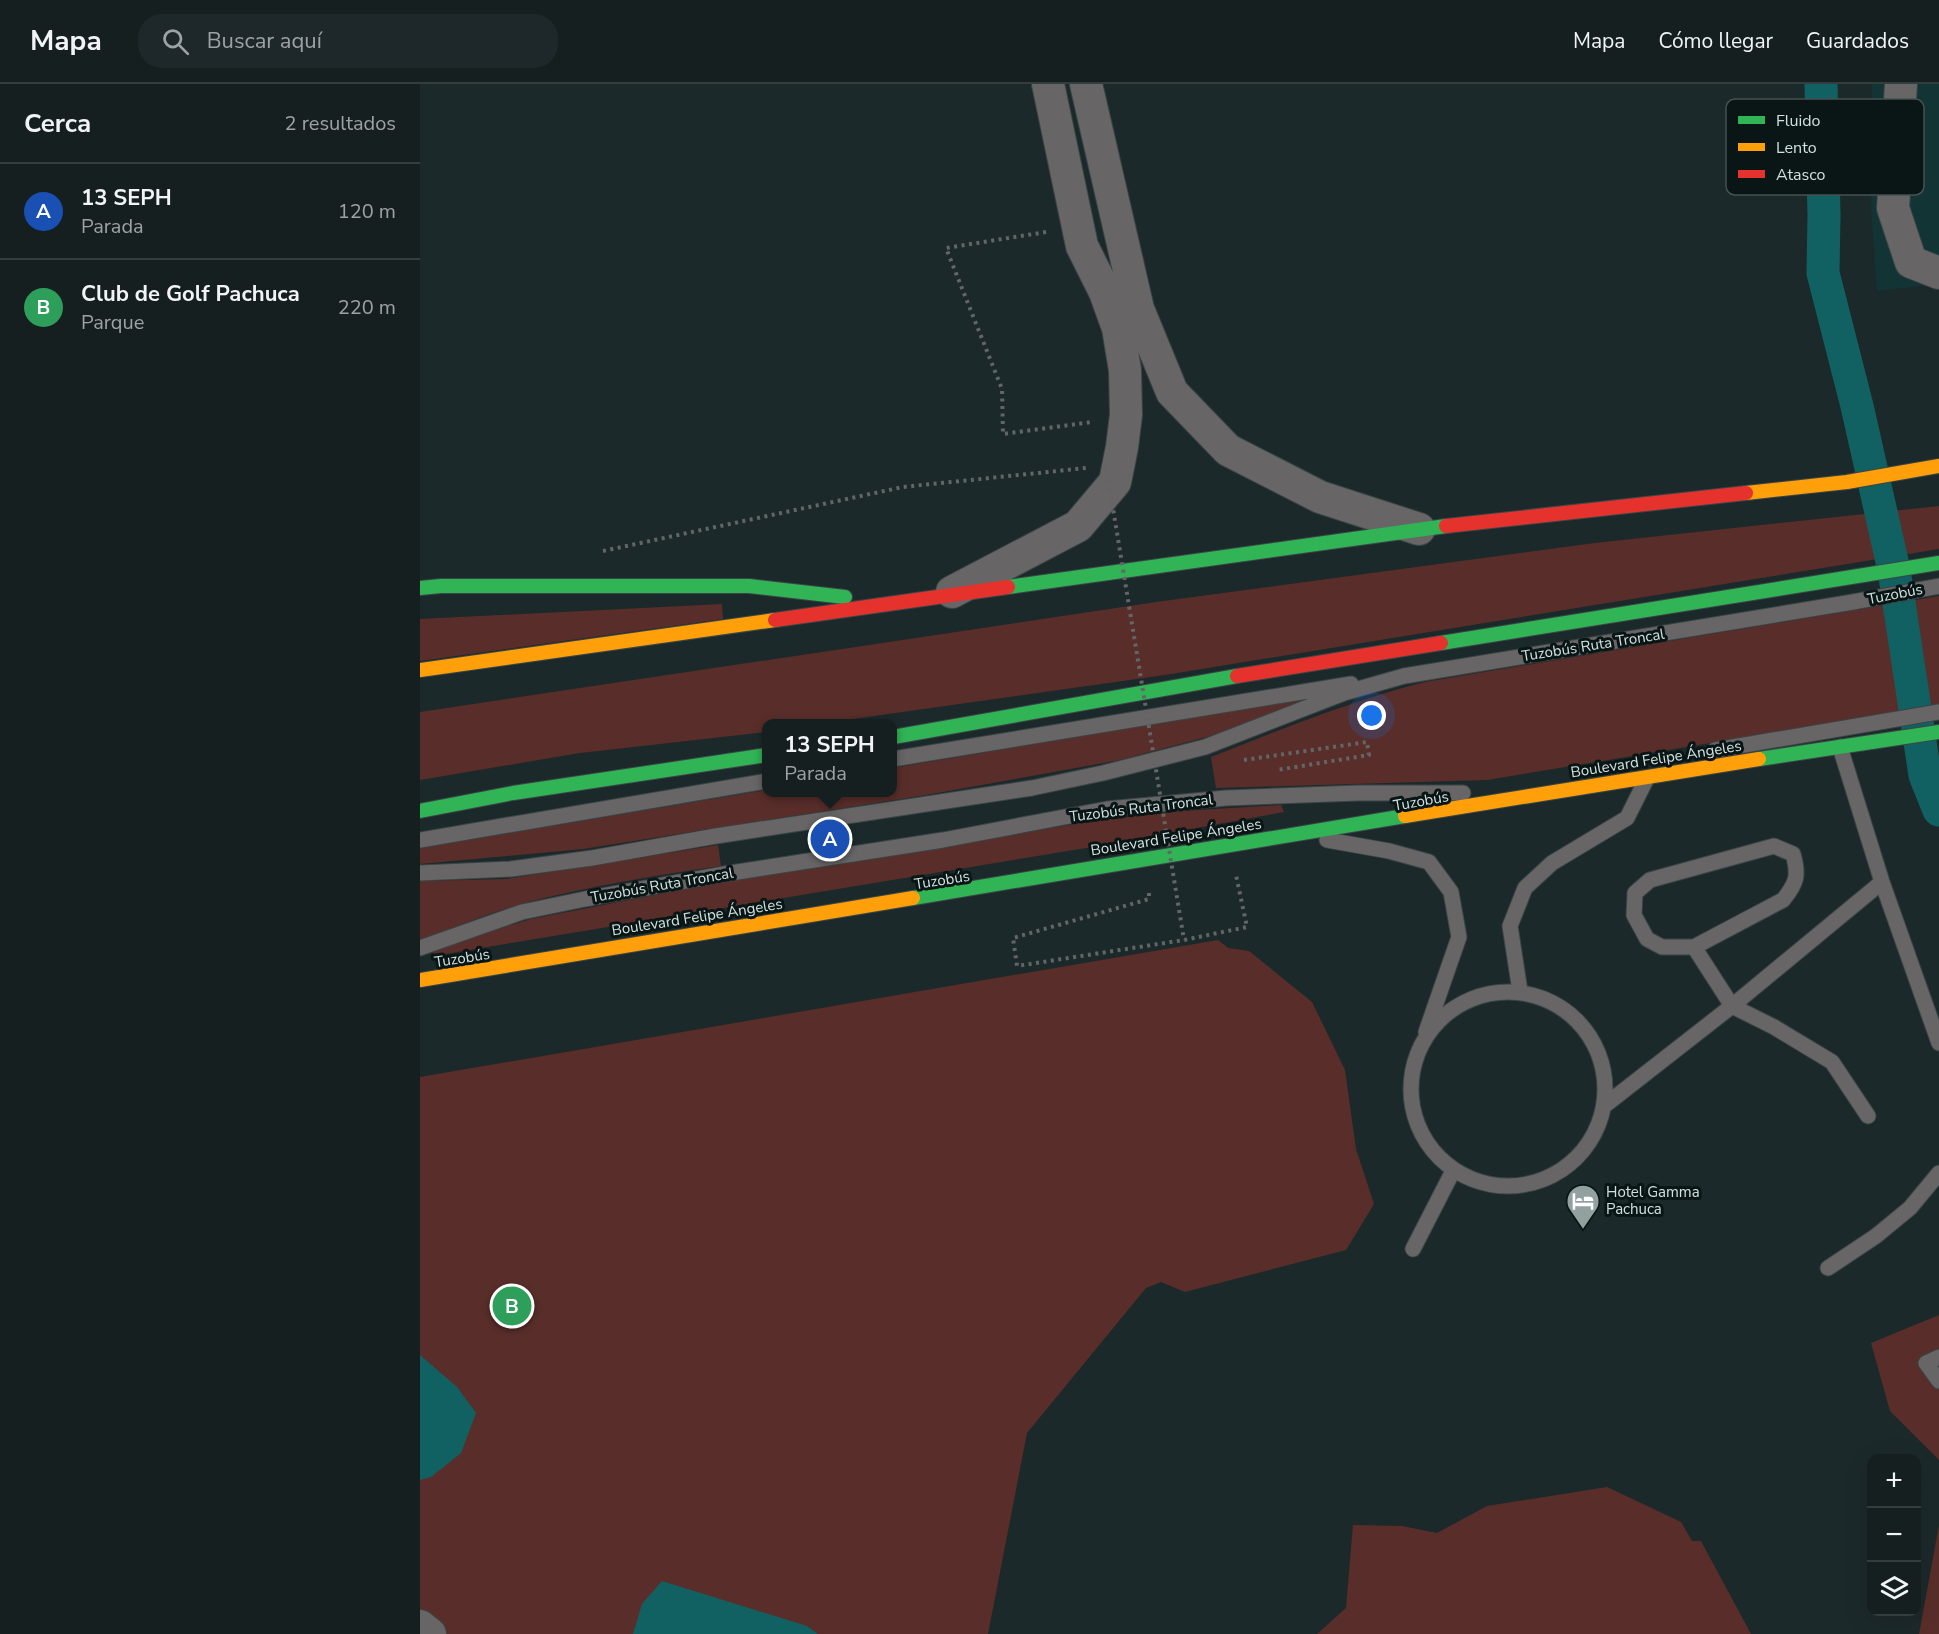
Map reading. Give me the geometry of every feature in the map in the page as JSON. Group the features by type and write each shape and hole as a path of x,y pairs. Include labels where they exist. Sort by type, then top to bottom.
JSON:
{"main road":[{"path":"420,670 888,602 946,596 1419,529 1847,482 1927,468 1939,457"},
{"path":"897,735 1243,675 1939,563"},
{"path":"420,588 441,586 749,586 888,602"},
{"name":"Boulevard Felipe Ángeles","path":"420,980 1647,776 1937,733"},
{"path":"420,811 513,793 762,756"},
{"path":"456,790 513,793"}],"street":[{"path":"946,596 1077,526 1115,482 1122,447 1126,415 1125,370 1118,328 1105,292 1082,246 1048,84"},
{"path":"1086,84 1138,309 1172,392 1228,450 1320,497 1419,529"},
{"path":"1900,99 1901,84"},
{"path":"1894,195 1893,208 1911,262 1939,273"},
{"path":"420,1626 430,1634"}],"lane":[{"name":"Tuzobús","path":"1853,602 1938,586"},
{"name":"Tuzobús Ruta Troncal","path":"420,873 511,869 1032,788 1205,747 1344,693 1404,676 1853,602"},
{"path":"897,758 1404,676"},
{"path":"1697,753 1939,712"},
{"path":"1840,747 1882,882 1939,1043"},
{"name":"Tuzobús Ruta Troncal","path":"420,948 522,912 574,901 724,874 943,840 1107,809 1226,798 1358,793 1464,793 1604,769"},
{"path":"1520,991 1510,926 1525,888 1552,863 1627,818 1647,776"},
{"path":"420,840 762,782"},
{"name":"Tuzobús","path":"420,965 1464,793"},
{"path":"1297,835 1389,851 1429,862 1451,892 1459,937 1426,1035 1415,1053 1409,1086 1414,1119 1430,1148 1453,1171 1484,1184 1516,1187 1548,1179 1574,1161 1594,1136 1604,1106 1605,1074 1594,1044 1576,1018 1550,1000 1520,991 1488,992 1457,1004 1426,1035"},
{"path":"1774,846 1793,854 1798,870 1793,888 1783,900 1694,947 1662,947 1647,939 1634,915 1635,893 1650,880 1774,846"},
{"path":"1604,1106 1732,1006 1882,882"},
{"path":"1694,947 1732,1006 1774,1027 1832,1062 1868,1116"},
{"path":"1413,1249 1453,1171"},
{"path":"1828,1268 1876,1236 1910,1208 1939,1173"},
{"path":"1939,1357 1926,1364 1939,1381"}],"path":[{"path":"1078,227 946,248 1002,389 1003,434 1094,422 1096,433"},
{"path":"1103,455 1184,940"},
{"path":"603,552 903,487 1106,466"},
{"path":"1239,760 1367,742 1369,755"},
{"path":"1149,899 1013,938 1017,966 1184,940 1247,927 1230,845"}],"shaded area":[{"path":"1872,84 1939,84 1939,284 1877,291 1871,195 1924,195 1924,99 1872,99"},
{"path":"1939,506 1939,549 1165,675 852,719 762,719 762,733 580,753 420,780 420,712 1156,602 1595,543"},
{"path":"1939,596 1939,705 1487,780 1216,788 1211,757 1343,707 1425,682"},
{"path":"722,604 723,619 420,661 420,619"},
{"path":"1297,699 1299,703 1214,735 1120,760 926,795 583,849 420,864 420,848 762,791 762,797 897,797 897,767"},
{"path":"1281,805 1284,812 1092,847 433,956 434,948 531,919 712,884 1100,820 1183,811"},
{"path":"718,845 721,866 624,881 528,902 420,940 420,881 507,879"},
{"path":"1218,940 1228,948 1249,951 1312,1002 1345,1070 1356,1149 1374,1204 1346,1250 1185,1292 1161,1282 1146,1288 1027,1433 988,1634 420,1634 420,1077"},
{"path":"1939,1315 1939,1460 1890,1411 1871,1343"},
{"path":"1607,1487 1681,1522 1692,1541 1701,1541 1751,1634 1317,1634 1346,1608 1353,1525 1402,1526 1437,1533 1487,1506"},
{"path":"1939,1525 1939,1634 1919,1634"}],"water":[{"path":"420,1355 457,1387 476,1413 461,1453 431,1477 420,1480"},
{"path":"662,1581 807,1626 818,1634 633,1634 642,1604"}],"waterway":[{"path":"1821,84 1821,99"},
{"path":"1824,195 1823,273 1857,406 1894,570 1925,775 1939,810"}],"traffic: fast":[{"path":"1008,587 1446,526"},
{"path":"1441,643 1939,563"},
{"path":"420,588 441,586 749,586 845,597"},
{"path":"897,736 1237,676"},
{"path":"1759,759 1939,732"},
{"path":"420,811 513,793 762,756"},
{"path":"913,898 1405,816"}],"traffic: slow":[{"path":"1746,493 1847,482 1939,466"},
{"path":"420,670 775,620"},
{"path":"1405,816 1759,759"},
{"path":"420,980 913,898"}],"traffic: jam":[{"path":"1446,526 1746,493"},
{"path":"775,620 1008,587"},
{"path":"1237,676 1441,643"}],"place":[{"name":"13 SEPH","path":"830,839"},
{"name":"Hotel Gamma Pachuca","path":"1583,1230"},
{"name":"Club de Golf Pachuca","path":"512,1306"}]}
